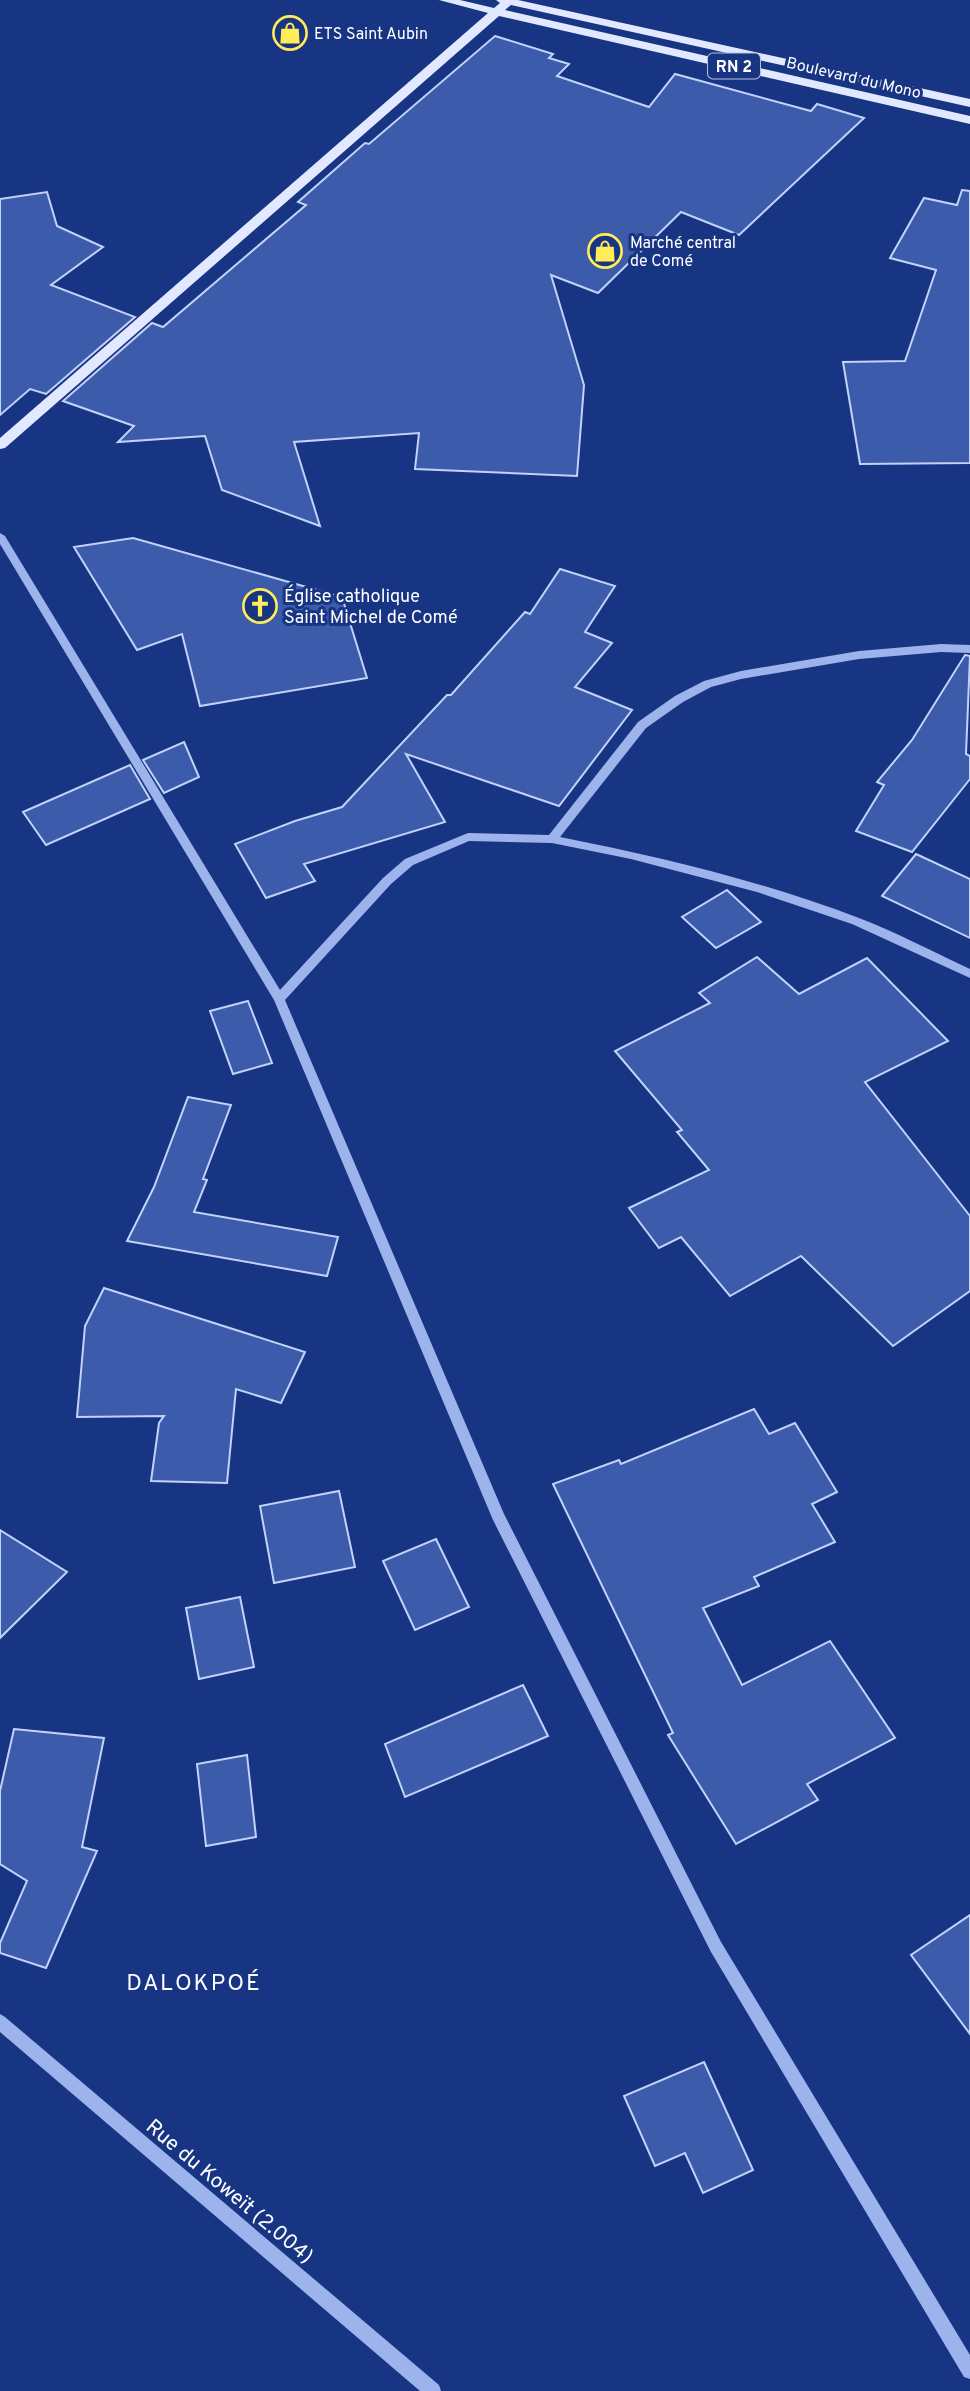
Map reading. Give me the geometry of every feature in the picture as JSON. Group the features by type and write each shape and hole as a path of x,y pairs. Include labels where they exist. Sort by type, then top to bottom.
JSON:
{"main road":[{"name":"Boulevard du Mono","path":"445,0 505,3 970,103"},
{"name":"Boulevard du Mono","path":"505,3 970,120"},
{"path":"0,445 505,3"}],"street":[{"path":"0,536 279,999 504,1528 716,1947 970,2371"},
{"path":"552,839 642,725 679,699 708,684 741,675 859,655 941,648 970,649"},
{"path":"279,999 387,881 409,862 468,837 552,839 631,855 759,888 856,921 970,974"},
{"name":"Rue du Koweït (2.004)","path":"0,2022 433,2391"}],"building":[{"path":"495,36 553,54 549,58 569,64 557,76 649,107 675,74 811,111 817,104 864,118 739,235 681,212 598,293 551,275 584,385 577,476 415,469 419,433 294,442 320,526 222,490 205,436 118,442 134,426 63,401 152,323 163,327 306,205 298,202 365,143 369,144"},
{"path":"962,190 970,191 970,463 860,464 843,362 905,361 936,270 890,258 924,198 957,205"},
{"path":"47,192 57,226 103,247 51,285 135,317 46,394 30,389 0,415 0,199"},
{"name":"Église catholique Saint Michel de Comé","path":"133,538 342,597 367,678 200,706 182,634 137,650 74,547"},
{"path":"560,569 615,586 585,632 612,643 575,687 632,710 559,806 406,754 445,822 304,864 315,881 266,898 235,844 295,821 342,807 447,695 451,695 525,612 530,614"},
{"path":"965,655 970,656 966,754 970,756 970,779 912,852 856,831 884,785 877,782 912,740"},
{"path":"184,742 199,777 164,793 143,760"},
{"path":"130,765 150,799 46,845 23,812"},
{"path":"916,854 970,879 970,938 882,896"},
{"path":"727,890 761,922 716,948 682,917"},
{"path":"757,957 799,994 867,958 948,1041 865,1082 970,1216 970,1291 893,1346 801,1256 730,1296 681,1237 659,1248 629,1208 709,1170 677,1132 682,1130 615,1051 710,1003 699,993"},
{"path":"248,1001 272,1063 233,1074 210,1011"},
{"path":"188,1097 231,1105 203,1179 207,1180 194,1212 338,1237 327,1276 127,1241 154,1187"},
{"path":"104,1288 305,1352 281,1403 236,1389 227,1483 151,1481 159,1423 164,1416 77,1417 85,1326"},
{"path":"754,1409 769,1434 795,1423 837,1492 812,1504 835,1542 754,1577 759,1586 703,1608 742,1685 830,1641 895,1738 807,1784 818,1800 736,1844 668,1735 673,1733 553,1484 619,1460 621,1464"},
{"path":"339,1491 355,1567 274,1583 260,1506"},
{"path":"0,1530 67,1572 0,1638"},
{"path":"436,1539 469,1607 415,1630 383,1561"},
{"path":"240,1597 254,1667 199,1679 186,1608"},
{"path":"523,1685 548,1736 405,1797 385,1744"},
{"path":"14,1729 104,1738 82,1847 97,1851 46,1968 0,1953 0,1943 27,1881 0,1864 0,1791"},
{"path":"247,1755 256,1837 206,1846 197,1764"},
{"path":"970,1915 970,2034 911,1955"},
{"path":"704,2062 753,2170 703,2193 685,2153 655,2166 624,2096"}],"place":[{"name":"ETS Saint Aubin","path":"290,33"},
{"name":"Marché central de Comé","path":"605,251"},
{"name":"Église catholique Saint Michel de Comé","path":"260,606"}],"district":[{"name":"DALOKPOÉ","path":"194,1982"}]}
